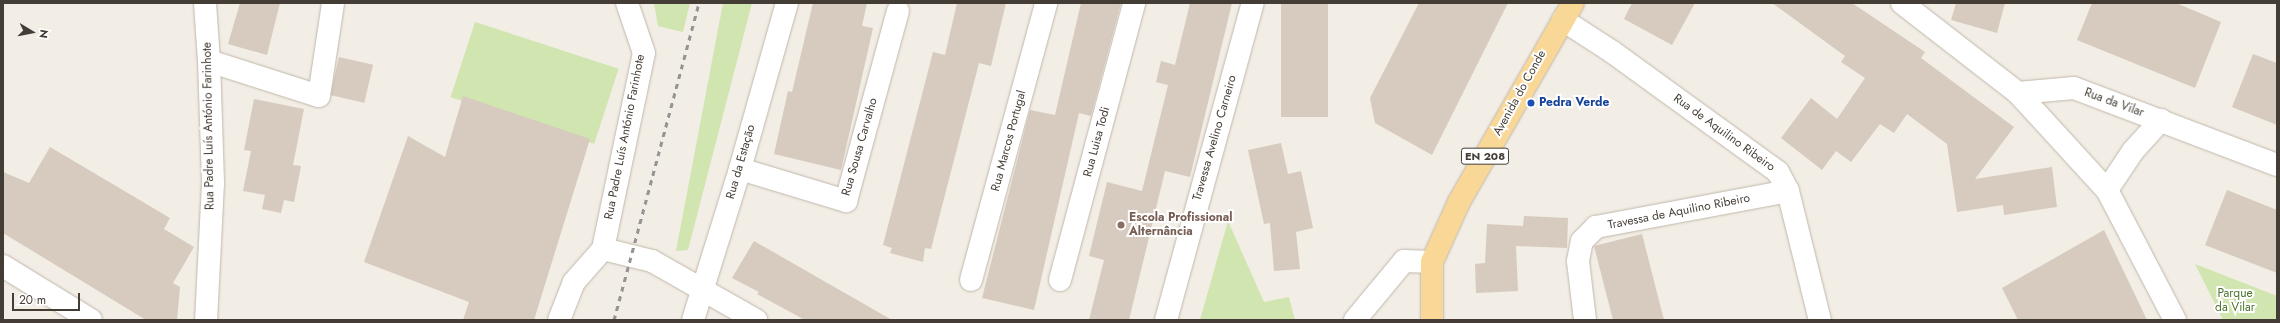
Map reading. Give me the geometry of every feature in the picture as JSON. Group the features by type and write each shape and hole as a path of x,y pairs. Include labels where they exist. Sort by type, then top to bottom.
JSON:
{"main road":[{"name":"Avenida do Conde","path":"1432,320 1432,262 1459,202 1568,12"}],"street":[{"name":"Rua Padre Luís António Farinhote","path":"205,3 210,61 213,183 206,320"},
{"path":"210,61 319,96 333,3"},
{"name":"Rua Padre Luís António Farinhote","path":"603,249 644,53 627,3"},
{"name":"Rua da Estação","path":"693,320 740,169 787,3"},
{"name":"Rua Marcos Portugal","path":"971,280 1046,3"},
{"name":"Rua Luisa Todi","path":"1060,280 1134,3"},
{"name":"Travessa Avelino Carneiro","path":"1166,320 1253,3"},
{"path":"1902,3 2018,93 2107,190 2175,320"},
{"name":"Rua Sousa Carvalho","path":"740,169 846,201 898,11"},
{"name":"Rua de Aquilino Ribeiro","path":"1568,12 1611,51 1778,172 1788,191 1820,320"},
{"name":"Rua da Vilar","path":"2018,93 2074,88 2277,165"},
{"name":"Rua da Vilar","path":"2107,190 2133,151 2161,120"},
{"name":"Travessa de Aquilino Ribeiro","path":"1585,320 1578,261 1582,241 1596,227 1788,191"},
{"path":"559,320 574,282 603,249 652,261 703,288 756,320"},
{"path":"1355,320 1404,261 1432,262"},
{"path":"3,266 91,320"}],"green space":[{"path":"654,3 690,3 683,32 658,26"},
{"path":"723,3 752,3 688,250 676,251"},
{"path":"475,22 619,69 594,144 451,97"},
{"path":"1228,221 1264,302 1289,297 1295,320 1200,320"},
{"name":"Parque da Vilar","path":"2195,264 2277,296 2277,320 2223,320"}],"building":[{"path":"240,3 280,3 267,55 228,44"},
{"path":"813,3 867,3 862,26 873,28 841,170 774,154 788,91 792,92"},
{"path":"957,3 1006,3 991,66 979,63 931,249 925,248 923,262 890,253 892,248 883,245 933,52 945,55"},
{"path":"1081,3 1121,3 1091,116 1079,113 1034,310 982,298 1030,110 1055,115"},
{"path":"1190,3 1232,3 1190,177 1165,171 1129,320 1089,320 1104,260 1089,256 1107,182 1142,191 1168,85 1156,82 1161,61 1175,65"},
{"path":"1281,3 1328,3 1328,117 1281,117"},
{"path":"1419,3 1508,3 1432,155 1375,123 1370,98"},
{"path":"1632,3 1695,3 1672,45 1624,19"},
{"path":"1772,3 1852,3 1925,52 1921,58 2014,127 1975,179 2052,167 2057,207 2004,215 2003,205 1957,212 1947,144 1907,114 1894,133 1880,124 1851,162 1836,151 1822,170 1781,138 1811,98 1837,119 1865,78 1841,62 1845,56"},
{"path":"1956,3 2005,3 1997,33 1951,20"},
{"path":"2092,3 2176,3 2221,22 2195,88 2077,40"},
{"path":"2253,54 2277,63 2277,125 2232,107"},
{"path":"339,57 373,65 364,103 330,95"},
{"path":"463,96 590,139 534,320 463,320 469,302 364,262 408,136 445,157"},
{"path":"254,99 304,109 293,165 301,166 294,202 284,200 281,213 262,209 265,195 243,191 251,151 244,150"},
{"path":"1281,143 1288,174 1301,171 1313,228 1296,232 1300,269 1274,271 1270,223 1264,224 1248,150"},
{"path":"50,147 170,218 164,229 194,247 173,283 180,287 177,320 146,320 3,233 3,172 29,183"},
{"path":"2227,190 2277,210 2277,273 2205,245"},
{"path":"1524,216 1568,218 1567,248 1516,246 1518,291 1476,293 1475,264 1485,263 1487,224 1523,226"},
{"path":"2104,230 2147,320 2018,320 2002,288"},
{"path":"1642,234 1664,320 1613,320 1594,246"},
{"path":"754,241 892,320 805,320 757,294 759,292 732,278"}],"railway":[{"path":"614,320 699,3"}],"place":[{"name":"Pedra Verde","path":"1531,103"},
{"name":"Escola Profissional Alternância","path":"1121,225"}]}
